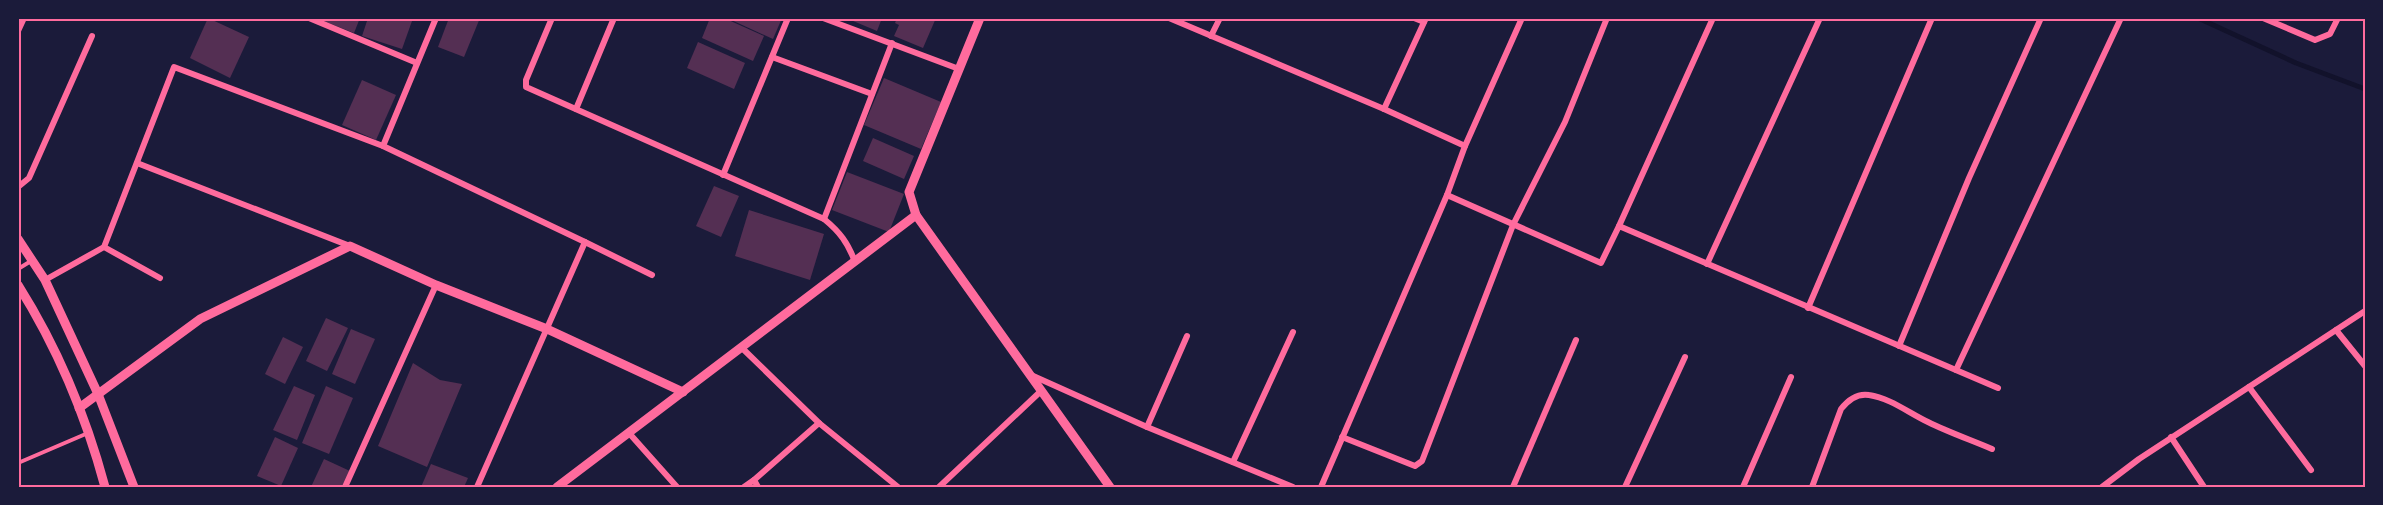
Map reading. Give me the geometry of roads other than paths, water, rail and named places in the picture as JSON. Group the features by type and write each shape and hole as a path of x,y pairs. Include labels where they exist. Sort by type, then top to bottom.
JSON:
{"street":[{"path":"18,31 24,18"},
{"path":"309,18 417,63"},
{"path":"382,146 436,18"},
{"path":"552,18 526,80 526,87 824,219 842,234 850,246 855,262"},
{"path":"576,110 614,18"},
{"path":"723,175 788,18"},
{"path":"823,18 959,69"},
{"path":"980,18 909,192 916,215 1110,487"},
{"path":"1168,18 1465,146"},
{"path":"1211,36 1220,18"},
{"path":"1384,110 1425,20 1414,18"},
{"path":"1321,487 1447,195 1465,146 1522,18"},
{"path":"1342,437 1415,466 1422,461 1513,225 1565,122 1607,18"},
{"path":"1447,195 1601,263 1713,18"},
{"path":"1707,264 1820,18"},
{"path":"1808,308 1932,18"},
{"path":"1899,346 1969,178 2041,18"},
{"path":"1956,370 2121,18"},
{"path":"2263,18 2315,40 2330,34 2338,18"},
{"path":"18,187 29,178 92,36"},
{"path":"824,219 892,43"},
{"path":"772,57 872,94"},
{"path":"45,280 104,247 174,67 382,146 652,275"},
{"path":"137,163 350,246 436,285 547,329 684,392"},
{"path":"557,487 916,215"},
{"path":"1619,226 1998,388"},
{"path":"18,239 45,280 98,394 134,487"},
{"path":"477,487 585,242"},
{"path":"79,408 200,319 350,246"},
{"path":"104,247 160,278"},
{"path":"18,285 42,326 79,408 105,487"},
{"path":"345,487 436,285"},
{"path":"2102,487 2171,437 2365,310"},
{"path":"2336,330 2365,366"},
{"path":"1233,462 1293,332"},
{"path":"1147,427 1187,336"},
{"path":"1513,487 1576,340"},
{"path":"742,348 819,423 898,487"},
{"path":"1625,487 1685,357"},
{"path":"1029,374 1147,427 1292,487"},
{"path":"1743,487 1791,377"},
{"path":"2249,387 2310,470"},
{"path":"939,487 1041,391"},
{"path":"1812,487 1841,409 1848,400 1857,396 1867,394 1883,399 1929,423 1992,449"},
{"path":"744,487 819,423"},
{"path":"629,433 677,487"},
{"path":"2171,437 2204,487"},
{"path":"754,480 758,487"}],"lane":[{"path":"18,269 31,261"},
{"path":"18,463 89,433"}],"waterway":[{"path":"2198,18 2296,63 2365,89"}]}
